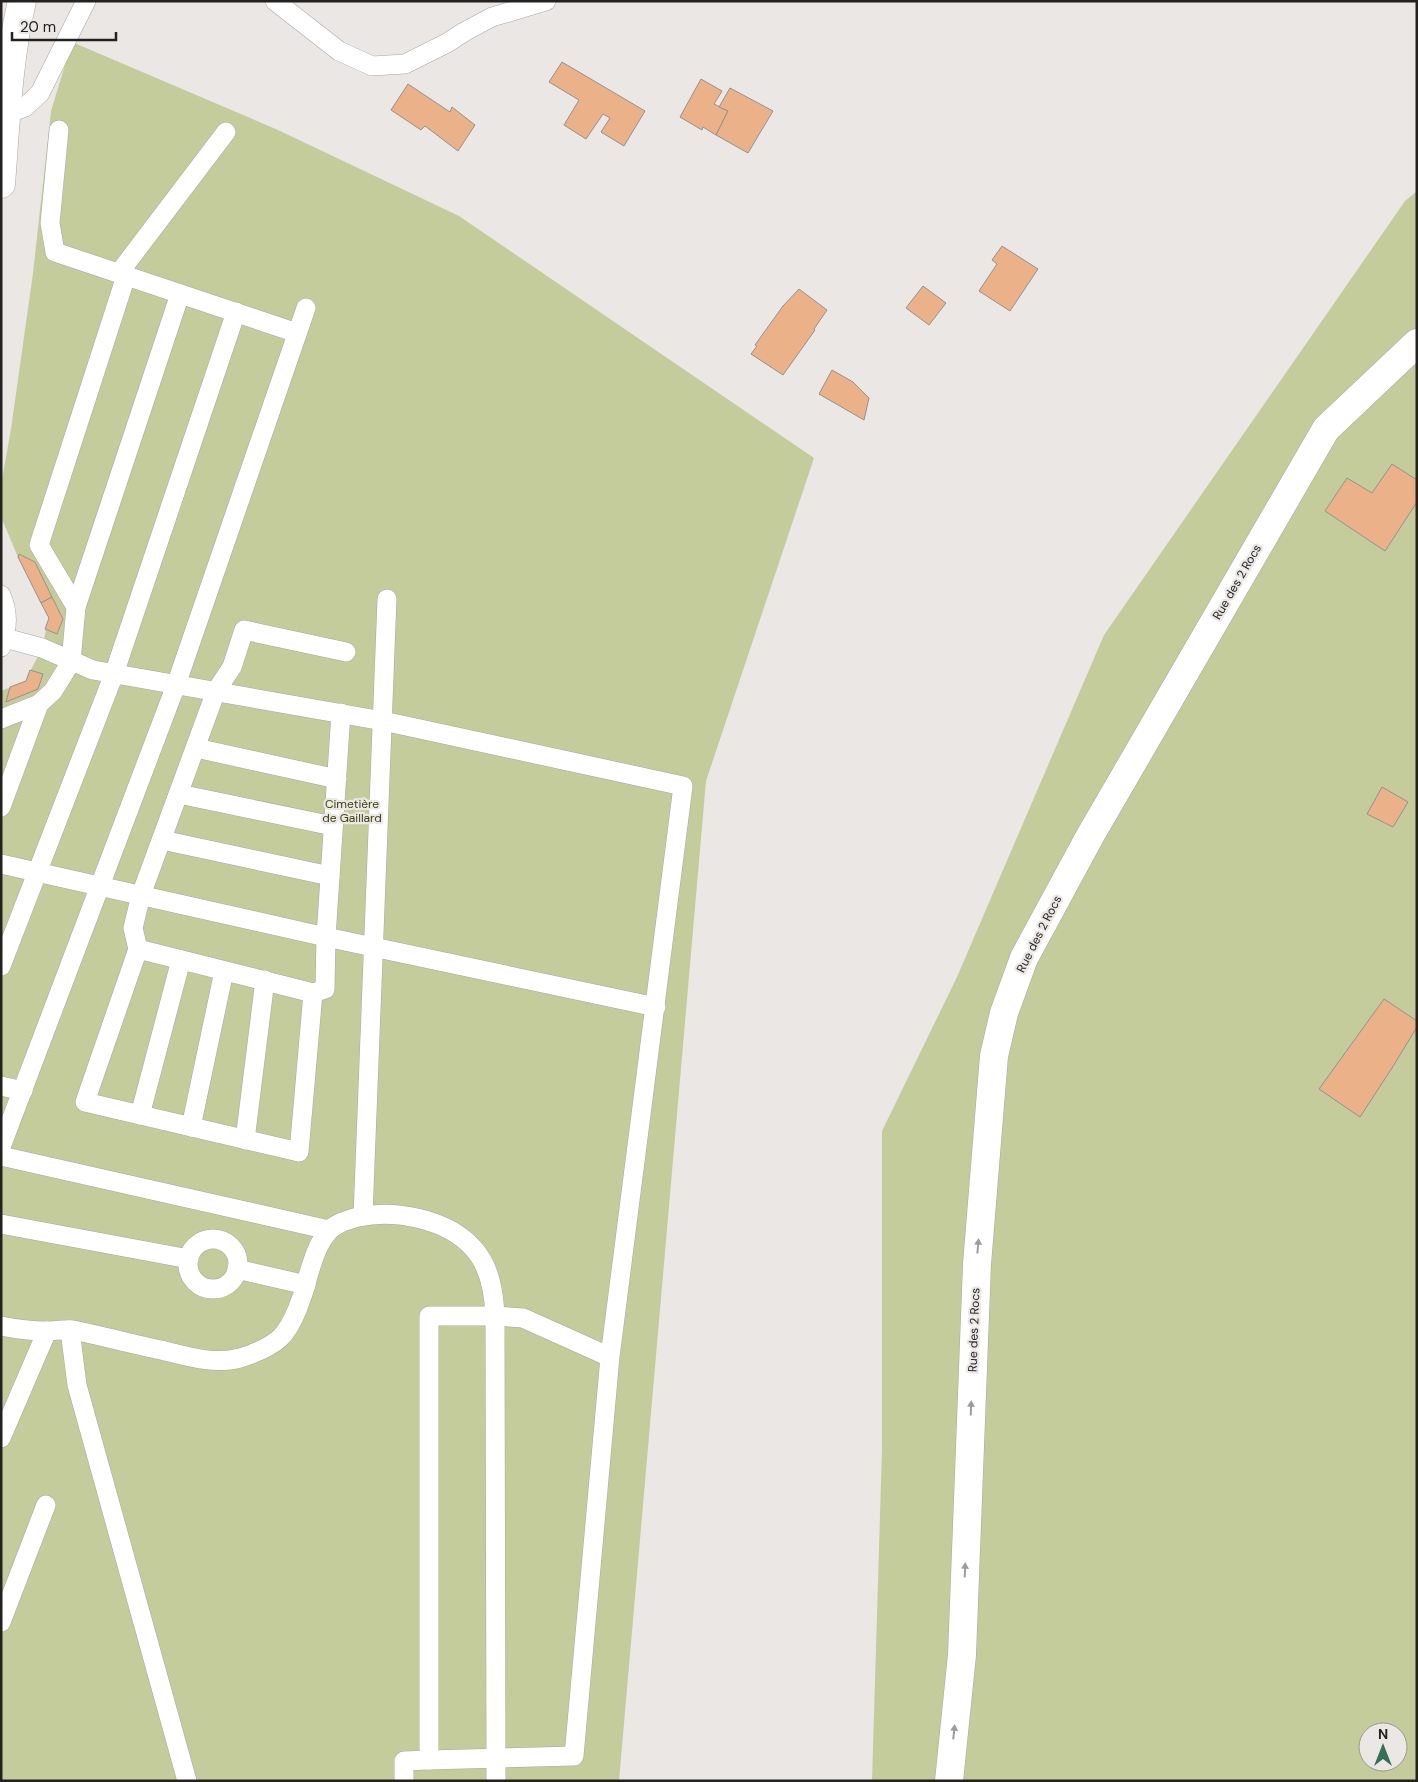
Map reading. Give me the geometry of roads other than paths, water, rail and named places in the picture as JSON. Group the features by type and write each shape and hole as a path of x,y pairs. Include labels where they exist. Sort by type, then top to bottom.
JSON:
{"street":[{"path":"1,184 15,30 22,1"},
{"name":"Rue des 2 Rocs","path":"949,1781 962,1655 977,1264 994,1056 1004,1013 1024,958 1090,836 1326,429 1417,343"}],"lane":[{"path":"6,114 25,107 40,94 86,1"},
{"path":"275,1 339,51 372,66 406,64 492,17 546,1"},
{"path":"59,130 50,223 55,252 297,332"},
{"path":"76,607 39,545 123,275 226,132"},
{"path":"1,719 39,704 53,692 71,662 76,607 180,294"},
{"path":"1,1147 176,685 306,308"},
{"path":"1,966 114,674 236,312"},
{"path":"1,595 7,615 3,642 42,648 93,670 383,721 683,786 610,1357 574,1756 404,1761 404,1781"},
{"path":"363,1216 387,599"},
{"path":"313,993 300,1152 86,1102 138,949 133,928 141,895 216,692 232,667 244,630 346,652"},
{"path":"1,807 39,704"},
{"path":"138,949 313,993 325,989 326,938 341,713"},
{"path":"196,748 337,779"},
{"path":"179,794 333,826"},
{"path":"162,840 330,876"},
{"path":"1,864 326,938 656,1007"},
{"path":"140,1115 181,960"},
{"path":"191,1127 224,971"},
{"path":"245,1140 265,980"},
{"path":"1,1086 23,1091"},
{"path":"1,1156 329,1230"},
{"path":"1,1326 26,1330 70,1330 188,1357 217,1361 238,1358 259,1351 280,1338 300,1303 316,1252 329,1230 346,1220 384,1214 406,1215 427,1221 463,1238 474,1248 482,1260 490,1280 495,1316 496,1781"},
{"path":"1,1224 188,1259"},
{"path":"218,1240 225,1242 236,1254 237,1269 229,1283 215,1289 208,1288 194,1281 188,1267 188,1259 191,1252 202,1241 218,1240"},
{"path":"237,1269 306,1285"},
{"path":"429,1760 429,1316 523,1318 610,1357"},
{"path":"70,1330 77,1385 187,1781"},
{"path":"1,1438 47,1331"},
{"path":"1,1622 46,1504"}],"park label":[{"name":"Cimetière de Gaillard","path":"352,811"}]}
